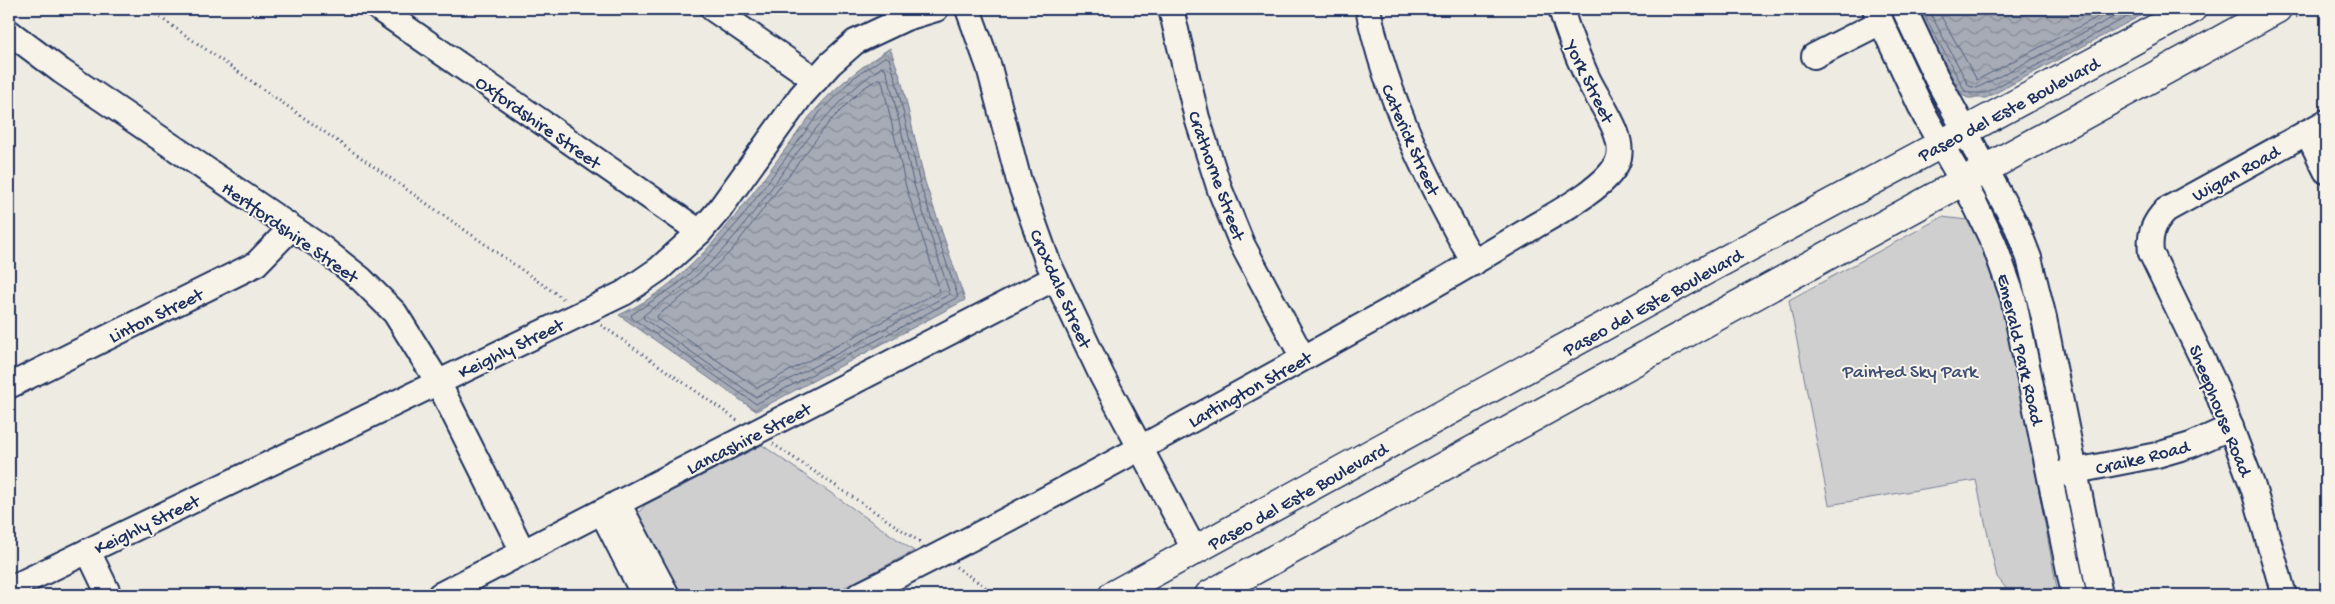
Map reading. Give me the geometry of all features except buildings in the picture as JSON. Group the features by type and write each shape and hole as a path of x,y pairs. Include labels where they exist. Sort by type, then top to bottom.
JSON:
{"main road":[{"name":"Paseo del Este Boulevard","path":"1113,595 1701,273 1954,139 2192,9"},
{"path":"1209,595 2277,9"}],"street":[{"name":"Oxfordshire Street","path":"379,9 700,232"},
{"path":"713,9 816,80"},
{"name":"Keighly Street","path":"9,589 624,293 659,269 700,232 719,210 801,96 855,42 906,18 936,9"},
{"name":"Croxdale Street","path":"968,9 987,58 1019,180 1055,278 1139,448 1195,551"},
{"name":"Crathorne Street","path":"1171,9 1197,118 1220,190 1247,252 1303,358"},
{"name":"Caterick Street","path":"1368,9 1386,82 1444,211 1474,263"},
{"name":"York Street","path":"1561,9 1567,31 1588,80 1612,124 1618,140 1620,154"},
{"name":"Emerald Park Road","path":"1904,9 1954,139 1974,176 1994,244 2013,297 2074,595"},
{"path":"1814,56 1878,16"},
{"name":"Emerald Park Road","path":"1878,16 1925,116 1954,139"},
{"name":"Hertfordshire Street","path":"13,44 61,71 291,228 361,279 395,313 438,382 523,552"},
{"path":"2316,127 2326,171"},
{"name":"Wigan Road","path":"2152,229 2157,219 2166,210 2316,127"},
{"name":"Lartington Street","path":"859,595 940,555 1139,448 1474,263 1585,196 1616,166 1620,154"},
{"path":"1974,176 2017,227 2029,258 2044,318 2100,595"},
{"name":"Linton Street","path":"9,386 256,264 291,228"},
{"name":"Sheephouse Road","path":"2152,229 2151,253 2214,383 2253,487 2284,595"},
{"name":"Lancashire Street","path":"440,595 1055,278"},
{"name":"Craike Road","path":"2051,476 2157,455 2191,445 2231,427"},
{"path":"610,508 644,595"},
{"path":"610,508 667,595"},
{"path":"88,551 109,595"}],"green space":[{"name":"Painted Sky Park","path":"1942,217 1967,220 1995,273 2004,302 2058,594 2018,595 2010,593 1997,577 1976,480 1829,505 1789,300"},
{"path":"762,445 914,551 830,595 671,595 635,517 645,505"}],"water":[{"path":"1915,9 2153,9 1986,98 1968,98 1962,95"},
{"path":"890,48 901,79 925,182 965,300 756,411 619,315 646,301 692,264 733,219 817,108 852,75"}]}
